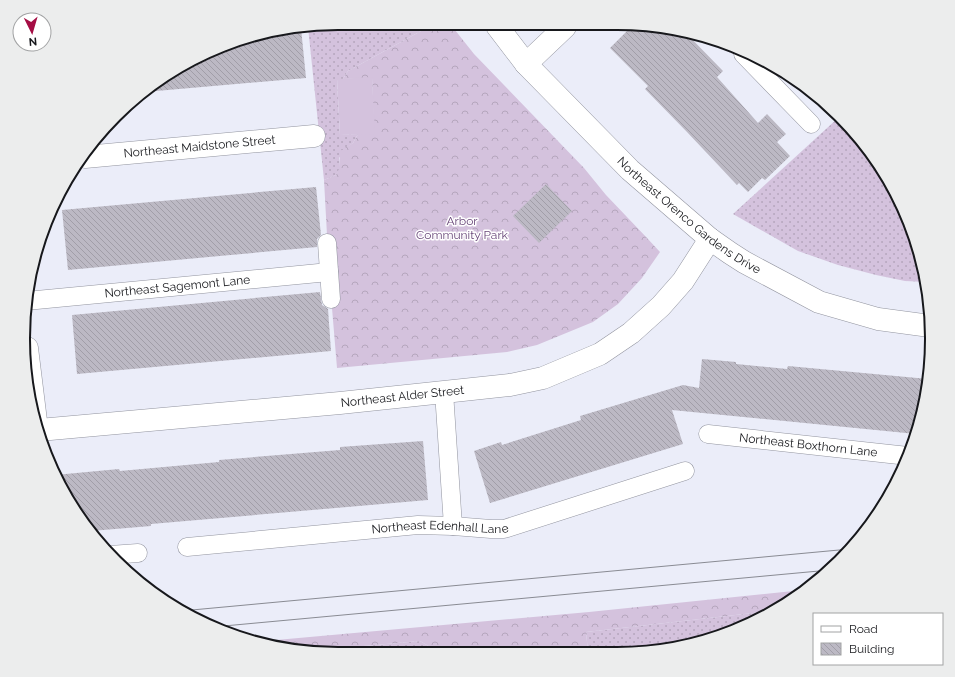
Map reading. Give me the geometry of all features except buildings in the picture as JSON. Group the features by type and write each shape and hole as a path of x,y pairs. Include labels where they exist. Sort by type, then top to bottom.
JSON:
{"street":[{"name":"Northeast Orenco Gardens Drive","path":"500,30 526,64 630,170 710,239 744,262 819,302 878,319 924,325"},
{"path":"526,64 562,30"},
{"name":"Northeast Maidstone Street","path":"91,156 314,136"},
{"name":"Northeast Alder Street","path":"44,430 340,403 510,385 543,378 600,354 631,333 661,306 683,281 710,239"}],"lane":[{"path":"750,61 811,124"},
{"path":"327,243 331,299"},
{"name":"Northeast Sagemont Lane","path":"33,300 329,272"},
{"path":"444,392 453,526"},
{"name":"Northeast Boxthorn Lane","path":"708,434 903,455"},
{"name":"Northeast Edenhall Lane","path":"187,547 418,525 504,529 685,471"},
{"path":"118,554 138,552"}],"green space":[{"path":"338,30 423,30 348,71 343,79 337,80 340,135 358,134 353,143 346,148 339,158 340,169 336,175 324,180 309,32"},
{"name":"Arbor Community Park","path":"423,30 455,30 474,54 584,168 606,195 660,252 642,278 618,304 593,322 537,345 507,352 337,368 329,272 324,180 336,175 339,169 340,151 353,143 358,134 374,134 372,78 343,79 348,71"},
{"path":"372,77 375,134 340,135 337,79"},
{"path":"835,120 861,151 884,184 902,220 909,239 920,282 905,281 876,275 838,265 798,251 733,214"},
{"path":"793,591 771,606 758,612 586,632 588,647 430,647 420,641 338,647 298,644 275,640 589,612"},
{"path":"758,612 735,624 716,631 677,641 657,644 616,647 588,647 586,632"},
{"path":"420,641 430,647 352,647"}],"tram line":[{"path":"192,610 841,550"},
{"path":"225,626 819,571"}]}
